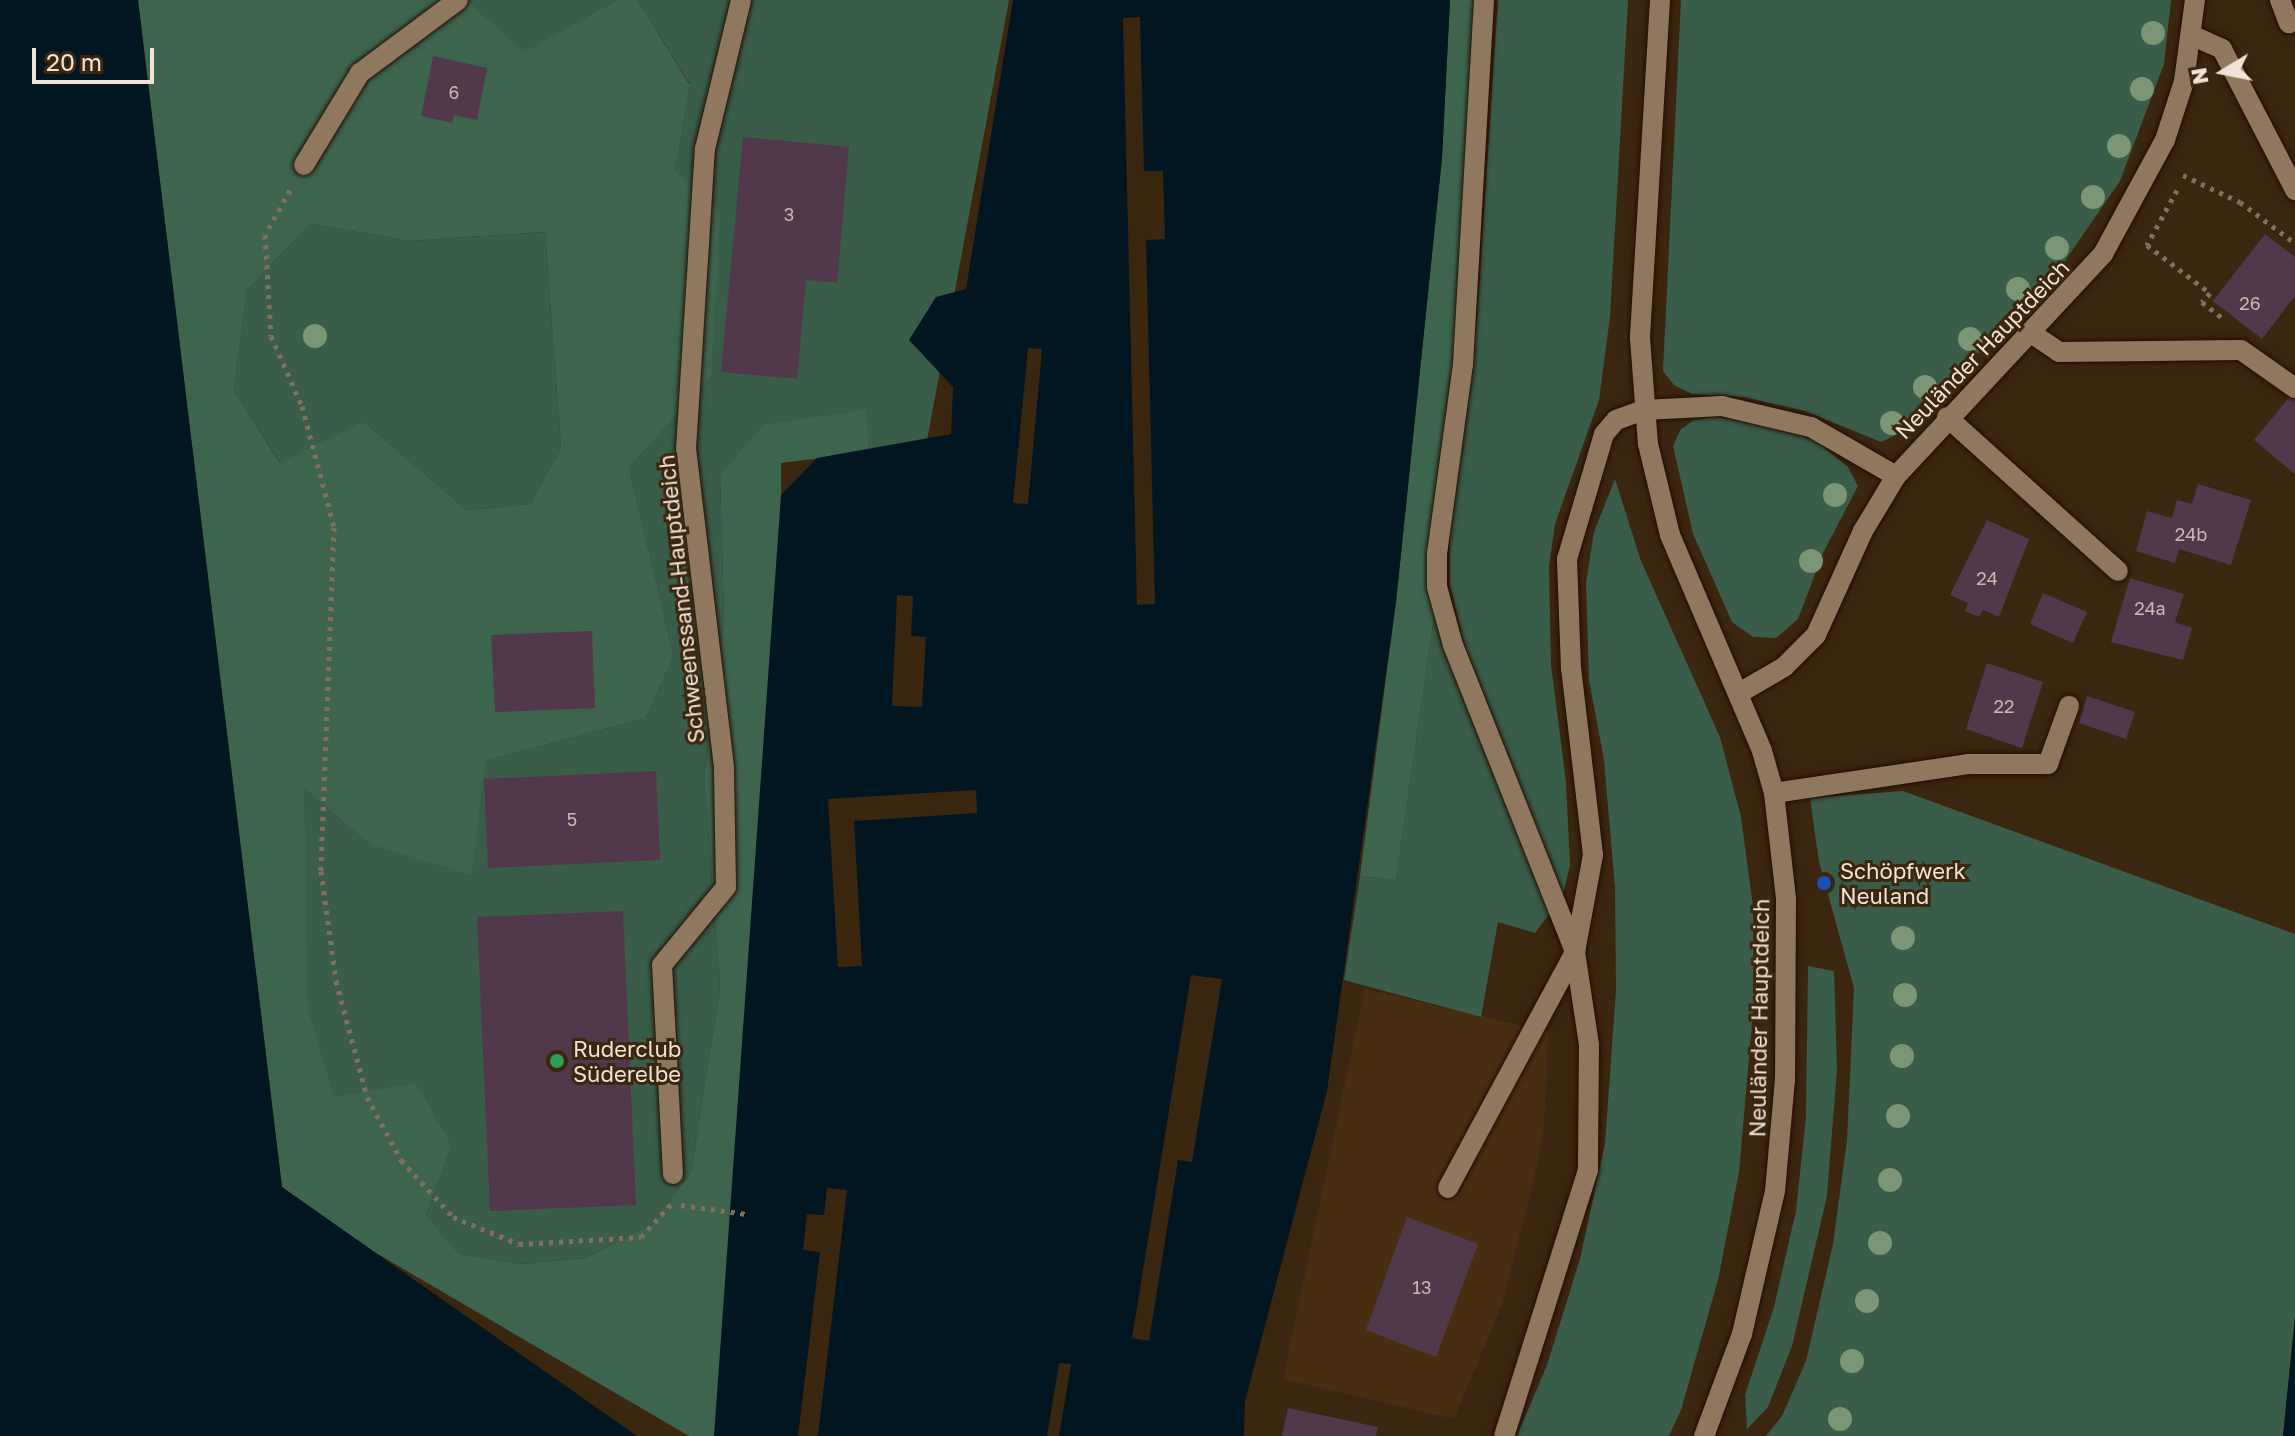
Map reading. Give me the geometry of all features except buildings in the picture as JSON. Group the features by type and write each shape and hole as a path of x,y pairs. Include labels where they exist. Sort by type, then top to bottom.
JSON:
{"street":[{"path":"304,165 360,73 458,0"},
{"name":"Schweenssand-Hauptdeich","path":"673,1174 662,965 726,887 724,767 686,449 705,149 741,0"},
{"path":"1484,0 1463,364 1437,587 1453,645 1575,952 1589,1045 1588,1170 1504,1436"},
{"name":"Neuländer Hauptdeich","path":"1660,0 1640,338 1644,410 1670,535 1741,692 1774,793 1787,926 1782,1127 1762,1259 1742,1334 1704,1436"},
{"name":"Neuländer Hauptdeich","path":"1741,692 1798,657 1816,635 1863,531 1896,476 1947,417 2031,333 2103,254 2138,196 2184,81 2195,0"},
{"path":"2280,0 2289,23"},
{"path":"2191,35 2222,49 2295,190"},
{"path":"2031,333 2059,352 2241,350 2295,388"},
{"path":"1448,1188 1575,952 1593,855 1571,669 1567,559 1604,434 1616,420 1644,410 1722,406 1770,414 1844,443 1896,476"},
{"path":"1947,417 2118,571"},
{"path":"1774,793 1968,764 2048,764 2069,706"}],"path":[{"path":"304,165 265,235 271,336 302,406 334,527 321,871 336,981 367,1097 401,1160 453,1217 519,1244 641,1237 672,1204 673,1174"},
{"path":"2183,175 2240,202 2295,243"},
{"path":"2187,276 2210,293 2202,302"},
{"path":"672,1204 746,1214"}],"shaded area":[{"path":"1365,989 1548,1032 1544,1130 1530,1196 1502,1304 1454,1419 1283,1379"}],"green space":[{"path":"138,0 467,0 524,52 617,0 638,0 690,85 675,171 720,213 711,377 629,468 674,656 646,718 485,761 472,875 369,844 304,788 308,1007 334,1097 416,1083 452,1145 426,1215 459,1254 520,1264 585,1258 654,1223 691,1172 720,987 704,777 724,617 720,474 765,424 866,410 869,452 781,463 784,815 734,1436 689,1436 335,1229 282,1187","holes":["310,224 409,241 545,232 561,448 530,504 467,510 363,421 280,463 234,390 247,290"]},
{"path":"467,0 617,0 524,53"},
{"path":"638,0 1009,0 926,446 869,452 865,411 766,424 720,474 724,617 704,777 720,987 691,1172 654,1223 585,1258 520,1264 459,1254 426,1215 452,1145 416,1084 334,1098 308,1007 303,787 369,844 485,761 646,718 674,656 629,468 711,377 675,171 690,84"},
{"path":"1450,0 1481,0 1456,336 1436,485 1435,611 1396,880 1360,876 1396,602 1442,158"},
{"path":"1498,0 1628,0 1610,317 1599,400 1555,524 1549,566 1551,665 1566,782 1570,865 1563,894 1464,644 1450,584 1450,525 1477,321"},
{"path":"1681,0 2171,0 2164,64 2120,181 2056,274 1900,433 1881,442 1805,411 1744,397 1692,394 1674,385 1663,371"},
{"path":"310,224 409,241 545,232 561,448 530,504 467,510 363,421 281,464 234,390 247,290"},
{"path":"1712,417 1763,422 1816,441 1848,467 1858,486 1823,553 1798,619 1776,638 1753,637 1732,622 1693,534 1673,446 1681,429 1694,420"},
{"path":"1615,479 1641,561 1720,737 1741,817 1753,907 1754,1001 1739,1172 1718,1280 1681,1410 1669,1436 1517,1436 1547,1365 1580,1259 1605,1144 1616,990 1615,888 1604,760 1589,680 1586,583 1594,532"},
{"path":"1435,611 1550,913 1535,933 1498,922 1481,1017 1344,980 1360,876 1396,880"},
{"path":"1903,791 2295,934 2295,1317 2283,1436 1766,1436 1782,1416 1806,1361 1833,1244 1847,1140 1854,988 1819,862 1810,798"},
{"path":"1808,966 1834,971 1837,1069 1827,1196 1792,1346 1768,1407 1747,1429 1745,1395 1774,1307 1796,1211 1806,1116"}],"water":[{"path":"0,0 138,0 282,1187 637,1436 0,1436"},
{"path":"1013,0 1450,0 1442,158 1396,602 1327,1091 1245,1401 1244,1436 714,1436 781,495 817,458 951,434 953,387 909,340 936,297 966,289"},
{"path":"2295,1317 2295,1436 2283,1436"}],"pier":[{"path":"1140,17 1144,171 1163,171 1165,239 1146,240 1155,604 1137,605 1123,18"},
{"path":"1028,348 1042,349 1028,504 1013,503"},
{"path":"897,595 913,596 911,636 926,637 922,707 892,706"},
{"path":"976,790 977,813 854,821 862,966 838,967 828,799"},
{"path":"1191,975 1222,979 1192,1162 1178,1160 1149,1341 1132,1338"},
{"path":"827,1188 847,1190 818,1436 798,1436 820,1252 803,1250 807,1214 824,1215"},
{"path":"1059,1363 1071,1364 1059,1436 1047,1436"}],"place":[{"name":"Schöpfwerk Neuland","path":"1824,883"},
{"name":"Ruderclub Süderelbe","path":"557,1061"}]}
